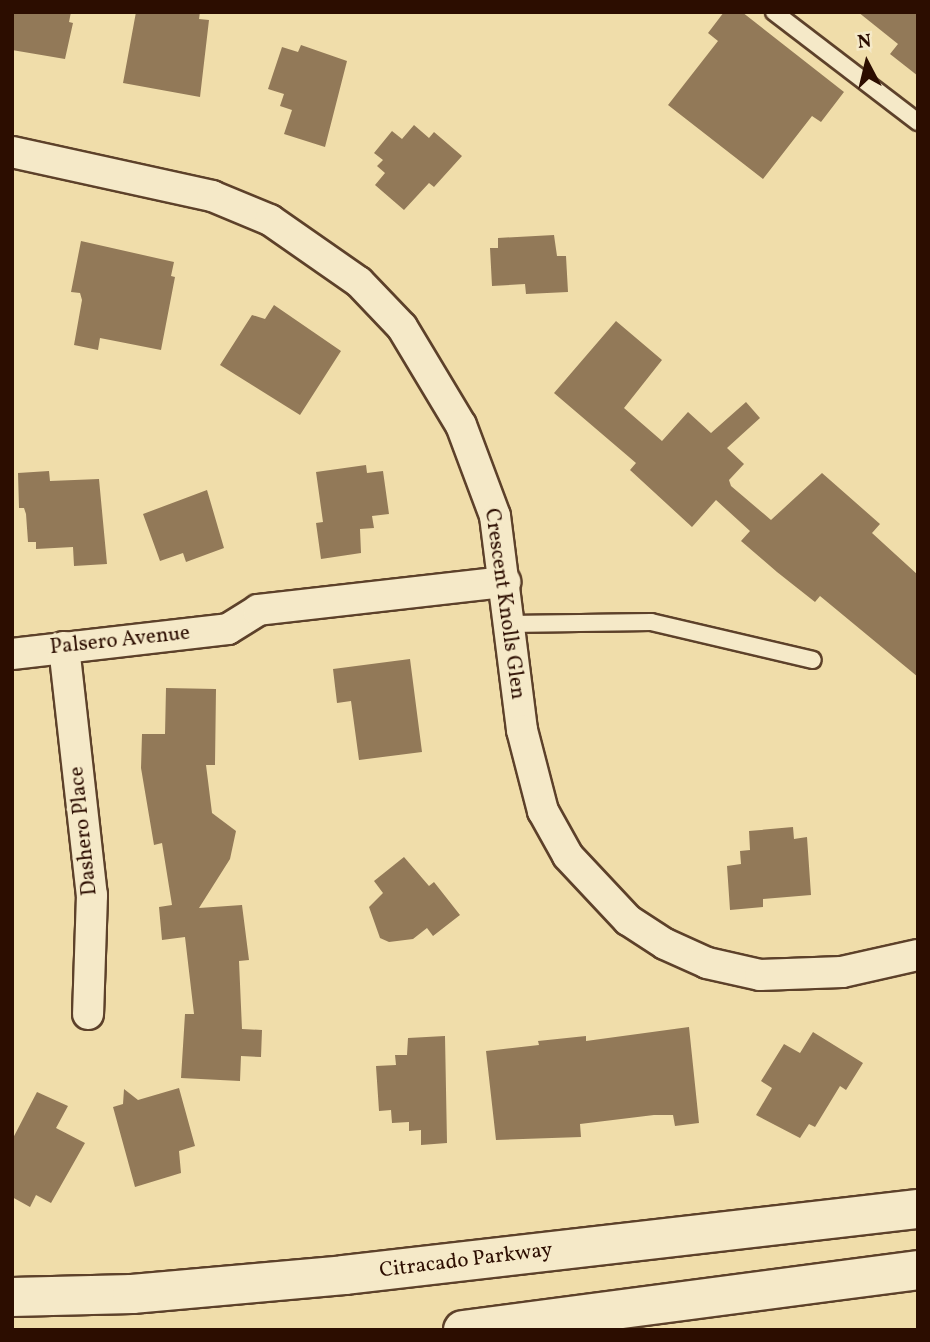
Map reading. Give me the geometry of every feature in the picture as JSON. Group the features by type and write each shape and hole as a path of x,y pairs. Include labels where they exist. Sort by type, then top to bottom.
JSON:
{"street":[{"name":"Crescent Knolls Glen","path":"12,152 212,196 270,220 359,282 402,327 461,425 495,516 529,770 543,811 568,856 628,920 665,944 707,963 760,975 842,972 918,955"},
{"name":"Palsero Avenue","path":"12,654 228,629 258,610 505,582"},
{"name":"Dashero Place","path":"64,648 92,895 88,1014"},
{"name":"Citracado Parkway","path":"12,1297 132,1294 344,1275 918,1209"},
{"path":"463,1330 918,1270"}],"lane":[{"path":"774,12 918,122"},
{"path":"509,624 651,622 813,660"}],"building":[{"path":"12,12 71,12 69,22 73,23 65,59 12,50"},
{"path":"136,12 200,12 199,19 209,20 200,97 123,83"},
{"path":"724,12 742,12 844,92 821,122 812,116 763,179 668,105 718,41 708,33"},
{"path":"858,12 918,12 918,76 890,54 898,44"},
{"path":"301,45 347,61 325,147 284,134 292,110 280,106 284,94 268,89 282,47 298,52"},
{"path":"414,125 429,138 434,132 462,156 434,187 429,183 404,210 375,185 385,173 377,166 383,160 374,153 392,131 402,139"},
{"path":"554,235 557,256 566,256 568,292 526,294 525,284 492,286 490,248 498,248 498,238"},
{"path":"81,241 174,262 171,276 175,277 161,350 100,338 98,350 74,345 82,300 80,293 71,292"},
{"path":"274,305 341,351 300,415 220,365 252,315 265,319"},
{"path":"616,321 662,360 624,408 662,441 688,412 711,433 746,402 760,418 727,448 744,464 729,480 731,486 771,520 822,473 880,524 872,533 918,575 918,677 820,596 815,602 741,541 750,531 716,500 692,527 630,470 636,463 554,393"},
{"path":"366,465 367,473 383,471 389,514 372,516 374,528 360,529 361,553 321,559 316,523 323,522 316,472"},
{"path":"49,471 50,481 99,479 107,564 74,566 73,547 36,549 36,542 28,542 26,514 24,508 19,508 18,473"},
{"path":"207,490 224,548 186,562 183,553 160,561 143,514"},
{"path":"410,659 422,752 359,760 351,701 337,703 333,669"},
{"path":"166,688 216,689 215,765 206,765 212,813 236,831 230,859 199,908 242,905 249,960 239,961 242,1029 262,1030 261,1057 241,1056 240,1081 181,1078 185,1014 194,1014 185,937 162,940 159,907 172,905 162,843 154,845 141,768 142,734 165,734"},
{"path":"793,827 794,839 807,837 811,895 763,899 763,907 730,910 727,866 741,864 740,851 750,850 749,831"},
{"path":"404,857 429,886 434,882 460,915 433,936 427,928 413,939 389,942 380,938 369,907 383,893 374,881"},
{"path":"689,1027 699,1123 675,1126 673,1115 654,1115 580,1124 581,1137 496,1140 486,1051 539,1045 538,1041 586,1036 586,1041"},
{"path":"813,1032 863,1063 846,1090 840,1086 815,1127 809,1124 800,1138 756,1115 772,1088 761,1081 784,1044 800,1053"},
{"path":"445,1036 447,1143 421,1145 421,1130 409,1131 409,1122 392,1123 391,1110 379,1111 376,1066 396,1065 395,1055 407,1055 408,1038"},
{"path":"179,1088 195,1146 179,1151 181,1173 135,1187 113,1107 123,1104 124,1089 138,1100"},
{"path":"37,1092 68,1106 56,1128 85,1143 51,1203 36,1195 30,1207 12,1197 12,1140"}]}
